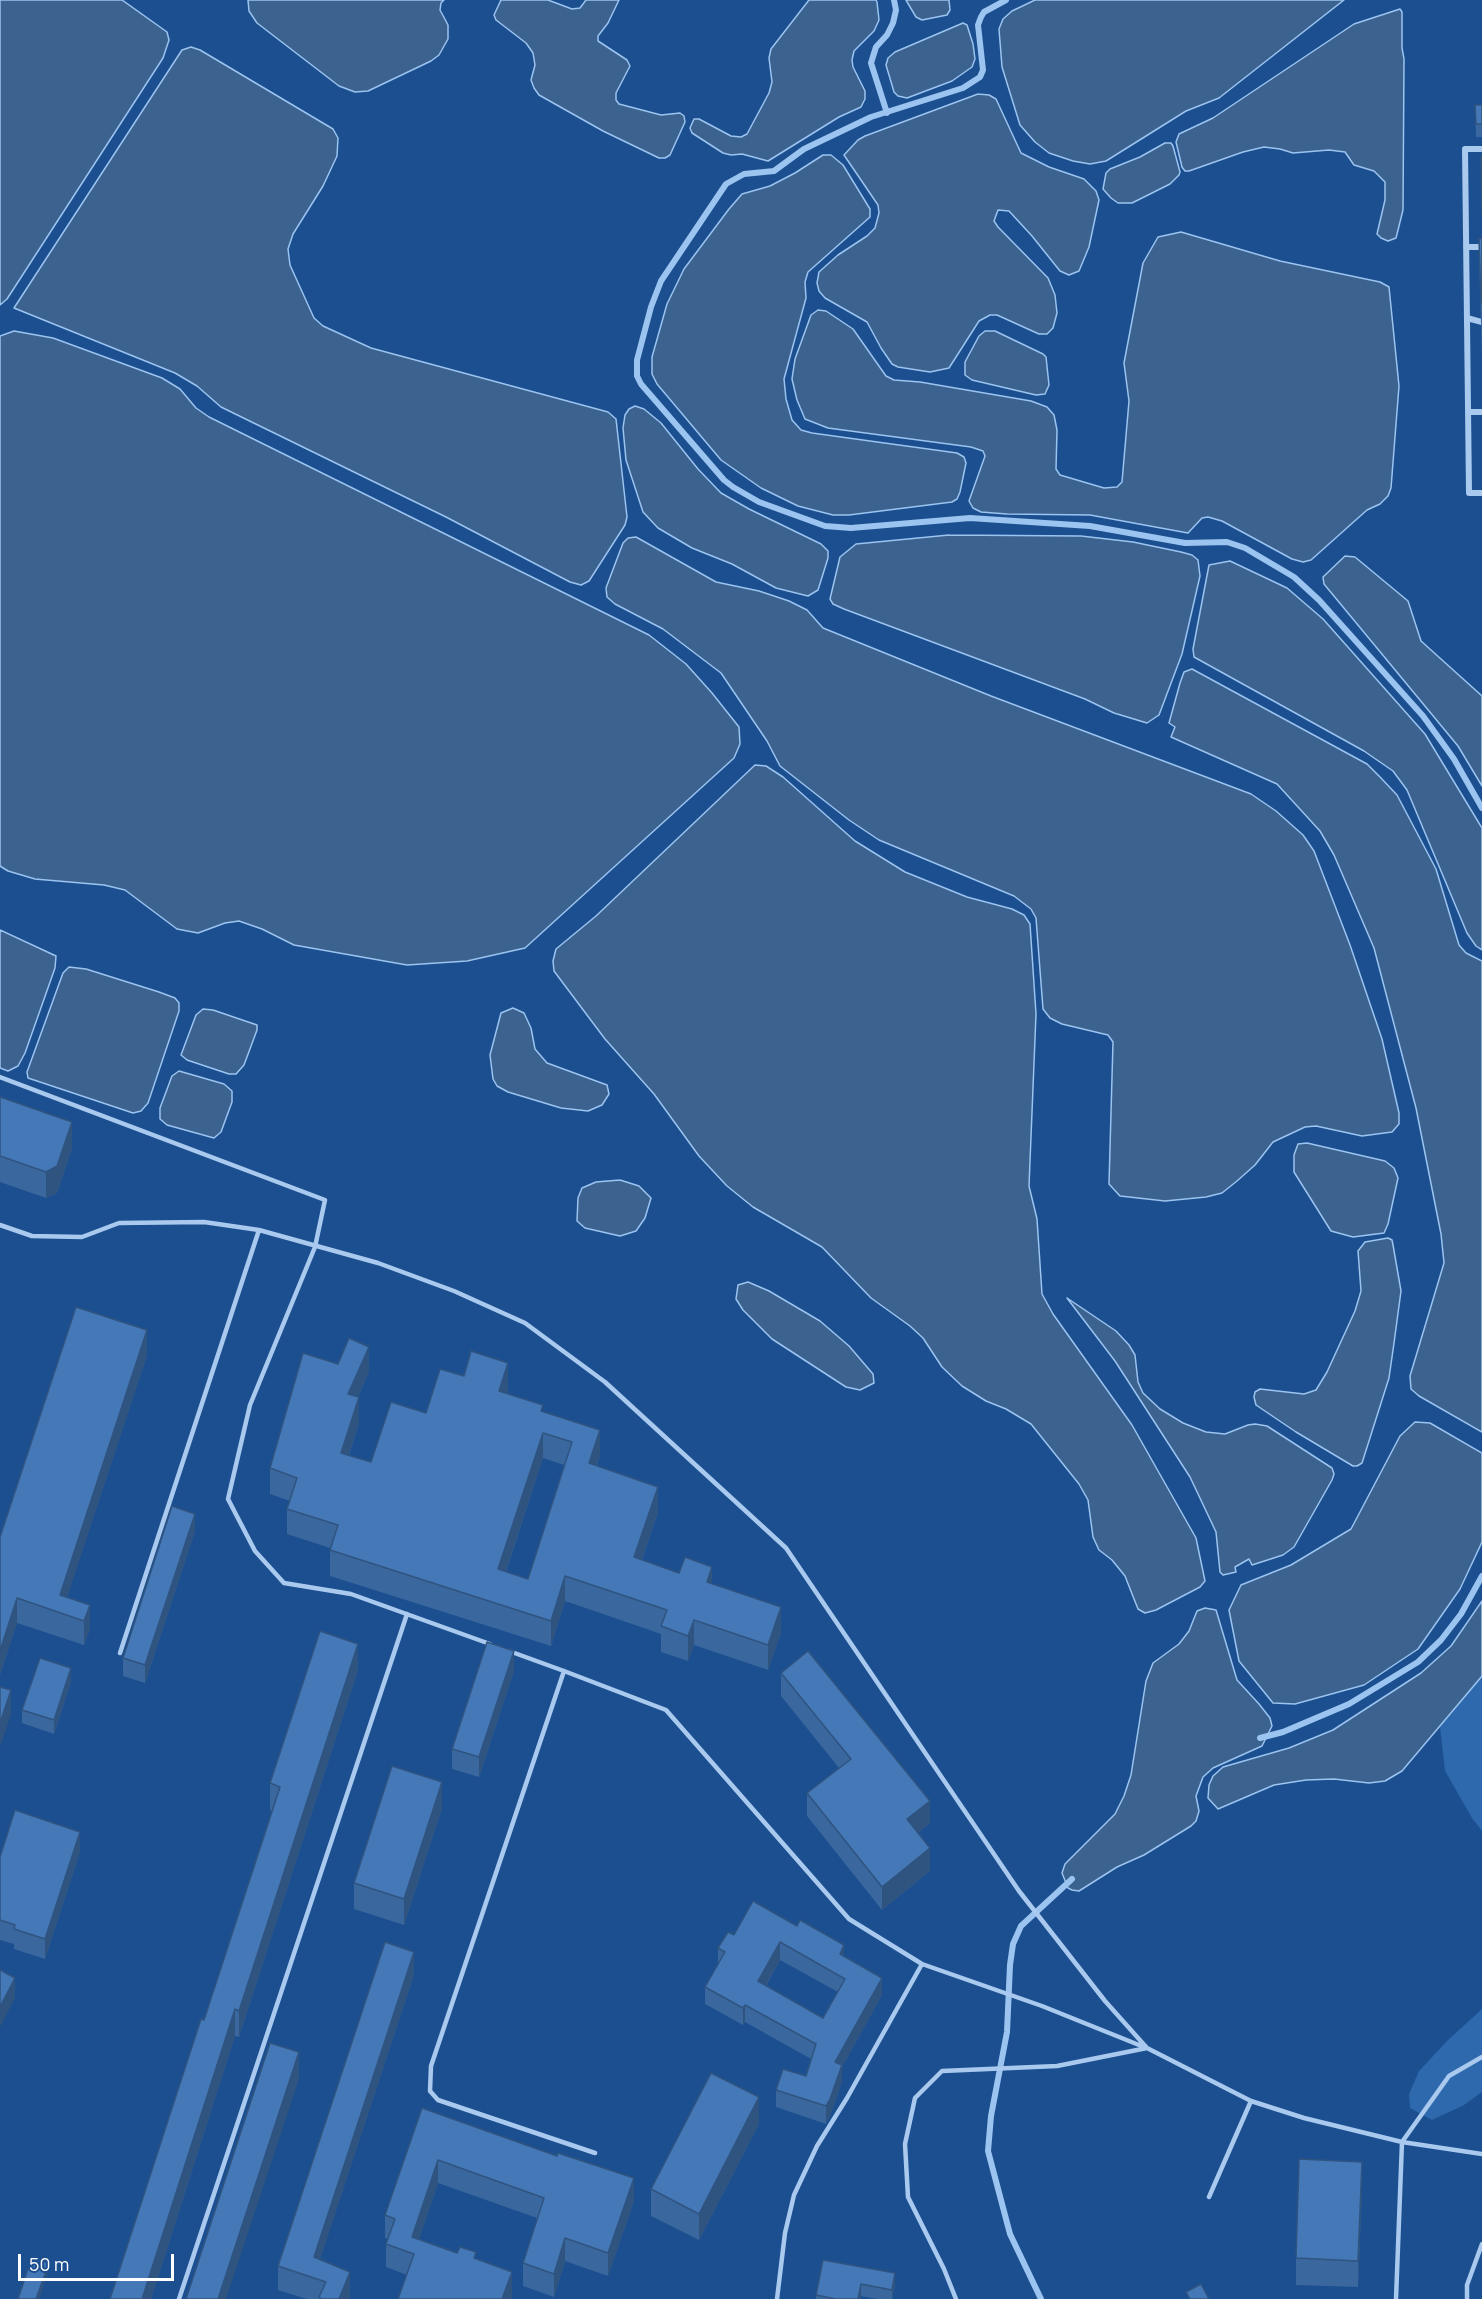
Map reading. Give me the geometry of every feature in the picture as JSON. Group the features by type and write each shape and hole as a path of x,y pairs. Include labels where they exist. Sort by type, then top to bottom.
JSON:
{"street":[{"path":"1482,149 1465,149 1469,493 1482,493"},
{"path":"1466,247 1482,247"},
{"path":"1467,318 1482,322"},
{"path":"1467,412 1482,412"}],"lane":[{"path":"0,1077 325,1200 315,1247 250,1405 228,1499 255,1551 284,1583 351,1594 497,1646"},
{"path":"0,1225 32,1236 82,1237 119,1223 204,1222 259,1230 378,1263 454,1291 525,1323 605,1382 786,1548 1018,1891 1105,2001 1147,2048"},
{"path":"120,1653 259,1230"},
{"path":"179,2299 407,1614"},
{"path":"508,1650 666,1710 849,1919 922,1964 1042,2006 1147,2048 1251,2101 1304,2118 1401,2142 1482,2154"},
{"path":"564,1671 431,2066 430,2091 438,2100 595,2153"},
{"path":"777,2299 785,2233 794,2195 817,2146 847,2098 922,1964"},
{"path":"956,2299 944,2269 908,2197 904,2144 915,2098 942,2071 1057,2066 1147,2048"},
{"path":"1396,2299 1401,2142 1449,2076 1482,2057"},
{"path":"1209,2197 1251,2101"},
{"path":"1467,2299 1467,2285 1482,2244"}],"shaded area":[{"path":"0,0 122,0 167,32 169,40 163,58 7,299 0,305"},
{"path":"248,0 444,0 440,10 448,25 448,39 439,55 431,61 368,91 355,92 339,86 257,23 249,11"},
{"path":"501,0 548,0 572,9 580,8 586,0 619,0 608,23 598,36 598,41 627,60 630,66 616,93 616,100 619,104 661,115 680,113 684,116 685,122 670,155 659,158 603,131 539,95 531,80 535,65 533,53 526,43 496,20 494,15"},
{"path":"809,0 876,0 877,2 879,20 874,31 854,51 852,60 865,91 865,99 861,107 839,117 768,161 742,154 723,153 692,133 690,128 694,119 699,119 731,136 741,137 747,134 769,93 772,82 769,58 771,49"},
{"path":"906,0 949,0 950,10 947,15 922,20 916,17"},
{"path":"1035,0 1344,0 1219,98 1186,111 1106,161 1090,164 1049,153 1035,142 1020,125 1002,67 999,29 1003,19 1012,11"},
{"path":"1400,9 1404,59 1403,210 1396,238 1388,241 1377,234 1385,200 1385,182 1374,171 1354,165 1345,152 1329,150 1293,153 1264,147 1189,171 1185,171 1182,167 1176,142 1179,134 1213,118 1354,24"},
{"path":"963,23 967,25 973,44 975,59 972,67 952,81 907,98 898,96 894,92 886,65 888,58 895,52"},
{"path":"191,47 200,50 333,129 338,138 337,156 323,186 293,234 288,249 290,265 314,318 323,326 371,348 608,412 616,419 627,517 625,525 589,581 581,585 570,582 446,517 221,407 197,386 175,373 14,308 182,50"},
{"path":"978,94 989,95 996,99 1021,153 1049,167 1084,179 1096,191 1099,200 1089,247 1079,271 1069,275 1060,271 1009,211 998,210 994,221 998,227 1048,278 1055,295 1057,313 1053,328 1047,334 1039,334 997,315 990,315 979,321 949,368 930,372 898,367 892,364 867,322 825,298 819,291 817,283 819,272 838,255 867,236 875,228 879,213 878,205 844,155 865,136"},
{"path":"1165,143 1171,143 1173,146 1180,172 1170,184 1132,203 1118,203 1103,189 1106,173 1110,169 1140,157"},
{"path":"823,155 831,155 843,165 870,209 870,217 808,272 805,282 806,298 784,379 786,399 792,420 801,430 812,433 957,453 964,457 966,463 960,492 957,499 952,502 849,515 833,515 798,506 761,488 721,460 657,384 652,374 652,357 667,304 684,269 729,209 742,194 770,186"},
{"path":"1181,232 1280,261 1380,282 1389,287 1399,386 1391,488 1388,496 1380,504 1367,510 1311,560 1303,562 1292,559 1222,521 1208,517 1202,518 1188,533 1090,515 981,512 973,508 969,501 985,456 983,451 971,447 828,428 805,419 792,379 795,359 811,315 818,310 826,311 853,329 886,376 894,380 920,382 1031,401 1047,407 1054,415 1057,430 1056,469 1060,475 1104,488 1117,487 1122,482 1129,401 1124,363 1143,263 1158,237"},
{"path":"14,331 53,338 162,378 180,389 196,408 209,417 649,635 686,664 739,727 740,744 734,758 525,948 467,961 407,965 294,945 262,929 239,921 225,923 198,933 177,929 125,890 104,885 35,879 8,871 0,866 0,336"},
{"path":"985,331 995,331 1046,357 1049,385 1045,394 1036,395 972,380 965,375 965,362 979,336"},
{"path":"635,406 644,409 661,423 698,469 721,493 821,544 828,551 818,590 808,596 776,588 732,564 692,548 658,528 643,512 626,460 623,428 625,415"},
{"path":"949,535 1081,536 1133,542 1192,555 1198,560 1200,576 1182,654 1159,715 1147,723 1114,713 1085,699 844,609 833,604 830,599 840,557 856,544"},
{"path":"636,537 716,582 759,591 789,601 807,610 823,628 991,696 1251,794 1276,811 1303,835 1314,851 1350,945 1382,1039 1399,1113 1399,1124 1392,1132 1362,1136 1316,1126 1305,1127 1273,1142 1255,1165 1222,1193 1165,1201 1120,1196 1109,1184 1113,1042 1108,1035 1062,1024 1050,1018 1043,1009 1036,918 1031,909 1014,896 879,840 849,820 780,766 767,741 721,673 663,629 615,604 607,597 606,588 623,543 628,538"},
{"path":"1345,556 1355,557 1408,601 1421,641 1482,696 1482,786 1458,746 1324,584 1323,577"},
{"path":"1230,561 1287,588 1323,619 1425,734 1482,828 1482,950 1476,946 1467,933 1407,790 1393,771 1364,751 1194,657 1193,649 1209,565"},
{"path":"1192,669 1367,764 1380,777 1397,795 1436,869 1459,945 1466,953 1482,961 1482,1432 1419,1396 1411,1389 1410,1376 1444,1263 1441,1234 1416,1108 1374,948 1334,855 1320,831 1277,784 1171,737 1175,727 1169,723 1180,683 1184,672"},
{"path":"755,765 766,766 783,777 855,841 905,872 967,897 1012,909 1024,915 1030,924 1036,1014 1029,1186 1037,1219 1042,1294 1053,1314 1132,1425 1196,1538 1205,1581 1200,1587 1156,1610 1145,1613 1138,1609 1125,1576 1112,1560 1099,1550 1093,1537 1088,1500 1079,1484 1031,1424 962,1386 942,1367 923,1338 871,1298 822,1247 753,1207 727,1186 699,1156 654,1094 605,1039 554,971 553,961 556,949 596,916"},
{"path":"0,930 56,956 55,968 25,1053 18,1066 8,1071 0,1068"},
{"path":"69,967 86,969 159,992 175,998 179,1003 179,1011 148,1103 141,1111 133,1113 28,1078 27,1072 63,973"},
{"path":"513,1008 524,1013 531,1028 535,1049 547,1063 607,1085 609,1094 602,1105 588,1111 561,1108 508,1092 497,1086 493,1079 490,1055 501,1013"},
{"path":"203,1009 213,1010 257,1025 244,1065 236,1074 229,1074 187,1060 181,1055 196,1015"},
{"path":"179,1071 224,1084 232,1091 232,1102 221,1132 214,1138 167,1125 160,1119 160,1108 172,1076"},
{"path":"1307,1143 1385,1161 1394,1168 1398,1178 1384,1233 1353,1237 1331,1231 1294,1172 1294,1155 1298,1144"},
{"path":"620,1180 639,1186 651,1198 645,1218 636,1231 620,1236 585,1228 577,1221 578,1198 582,1188 596,1182"},
{"path":"1388,1238 1392,1240 1401,1291 1389,1378 1362,1463 1353,1466 1256,1405 1254,1397 1255,1392 1260,1389 1304,1394 1316,1390 1327,1372 1355,1311 1361,1291 1358,1251 1365,1242"},
{"path":"748,1282 769,1291 820,1321 849,1346 873,1374 874,1383 860,1390 846,1387 772,1339 743,1310 736,1299 738,1285"},
{"path":"1067,1298 1116,1331 1129,1345 1135,1355 1138,1382 1143,1393 1160,1409 1183,1423 1206,1432 1225,1434 1248,1425 1267,1426 1332,1468 1334,1474 1332,1480 1294,1547 1283,1555 1252,1565 1249,1559 1235,1567 1236,1572 1223,1575 1220,1572 1216,1532 1190,1477 1115,1361"},
{"path":"1415,1422 1430,1423 1482,1453 1482,1542 1460,1589 1418,1649 1364,1685 1295,1704 1273,1703 1239,1661 1229,1610 1241,1585 1291,1565 1351,1529 1400,1436"},
{"path":"1482,1601 1482,1676 1402,1771 1385,1781 1369,1783 1334,1779 1274,1785 1218,1809 1208,1798 1209,1785 1213,1776 1223,1767 1289,1748 1333,1730 1421,1673 1451,1646"},
{"path":"1205,1608 1216,1610 1237,1680 1270,1718 1272,1726 1262,1746 1213,1768 1203,1777 1196,1796 1199,1811 1196,1821 1191,1826 1079,1891 1072,1890 1068,1888 1062,1873 1065,1864 1115,1814 1124,1796 1131,1775 1146,1681 1153,1663 1179,1644 1189,1631 1197,1611"},
{"path":"1482,1676 1482,1831 1445,1771 1440,1727"},
{"path":"1482,2009 1482,2092 1464,2105 1432,2120 1410,2108 1409,2094 1419,2071"}],"building":[{"path":"1475,105 1482,105 1482,124 1476,124"},
{"path":"1481,156 1482,156 1482,213"},
{"path":"1482,238 1482,303 1479,239"},
{"path":"0,1097 72,1122 57,1166 46,1172 0,1156"},
{"path":"76,1307 147,1330 60,1595 90,1605 84,1621 17,1598 0,1651 0,1537"},
{"path":"349,1338 369,1347 348,1394 359,1397 341,1453 371,1462 391,1402 426,1413 440,1369 464,1376 471,1351 508,1363 499,1391 543,1405 541,1411 600,1430 589,1463 658,1487 634,1557 679,1573 685,1557 712,1567 707,1582 781,1607 768,1645 694,1620 688,1636 661,1626 667,1610 565,1576 551,1621 330,1550 338,1525 287,1509 297,1478 270,1468 303,1353 338,1364","holes":["543,1433 572,1442 528,1579 498,1569"]},
{"path":"172,1506 195,1514 145,1665 123,1658"},
{"path":"320,1631 358,1644 239,2011 235,2009 142,2299 110,2299 201,2019 204,2020 280,1787 270,1783"},
{"path":"487,1642 514,1651 479,1757 452,1749"},
{"path":"808,1651 930,1801 907,1819 930,1848 882,1887 807,1793 851,1759 781,1673"},
{"path":"40,1658 71,1668 54,1720 22,1710"},
{"path":"0,1687 11,1690 0,1723"},
{"path":"392,1766 442,1782 404,1899 354,1883"},
{"path":"15,1810 80,1832 45,1939 14,1929 15,1925 0,1920 0,1857"},
{"path":"753,1901 797,1926 800,1920 844,1945 840,1954 882,1978 835,2062 842,2065 826,2106 776,2090 783,2069 806,2076 816,2044 745,2005 743,2008 705,1987 725,1952 718,1948 728,1932 734,1935","holes":["780,1942 845,1979 823,2018 758,1981"]},
{"path":"385,1942 414,1952 314,2257 350,2272 339,2299 322,2299 319,2297 326,2282 278,2266"},
{"path":"0,1970 15,1978 0,2007"},
{"path":"270,2043 299,2052 218,2299 186,2299"},
{"path":"711,2073 759,2097 699,2214 651,2189"},
{"path":"422,2108 557,2156 558,2153 634,2178 608,2253 565,2238 554,2274 523,2263 544,2198 438,2160 412,2237 457,2253 460,2247 476,2252 474,2258 512,2272 502,2299 398,2299 414,2254 386,2244 395,2219 385,2215"},
{"path":"1299,2159 1362,2162 1358,2261 1296,2258"},
{"path":"32,2257 49,2263 36,2299 18,2299"},
{"path":"823,2260 895,2273 892,2290 861,2284 858,2299 836,2299 816,2295"},
{"path":"1201,2284 1209,2299 1190,2299 1186,2292"}],"waterway":[{"path":"887,113 871,63 876,47 887,35 893,23 896,10 894,0"},
{"path":"1006,0 984,12 978,25 983,70 980,77 963,88 871,117 804,149 774,171 744,174 726,184 661,281 651,307 637,360 637,376 641,384 724,480 733,487 759,502 825,526 851,528 970,518 1090,526 1185,543 1227,542 1245,548 1294,577 1319,600 1423,716 1454,759 1482,808"},
{"path":"1260,1738 1283,1732 1349,1704 1418,1662 1441,1640 1461,1614 1482,1576"},
{"path":"1041,2299 1010,2234 988,2151 991,2116 1007,2032 1013,1944 1021,1926 1072,1879"}]}
